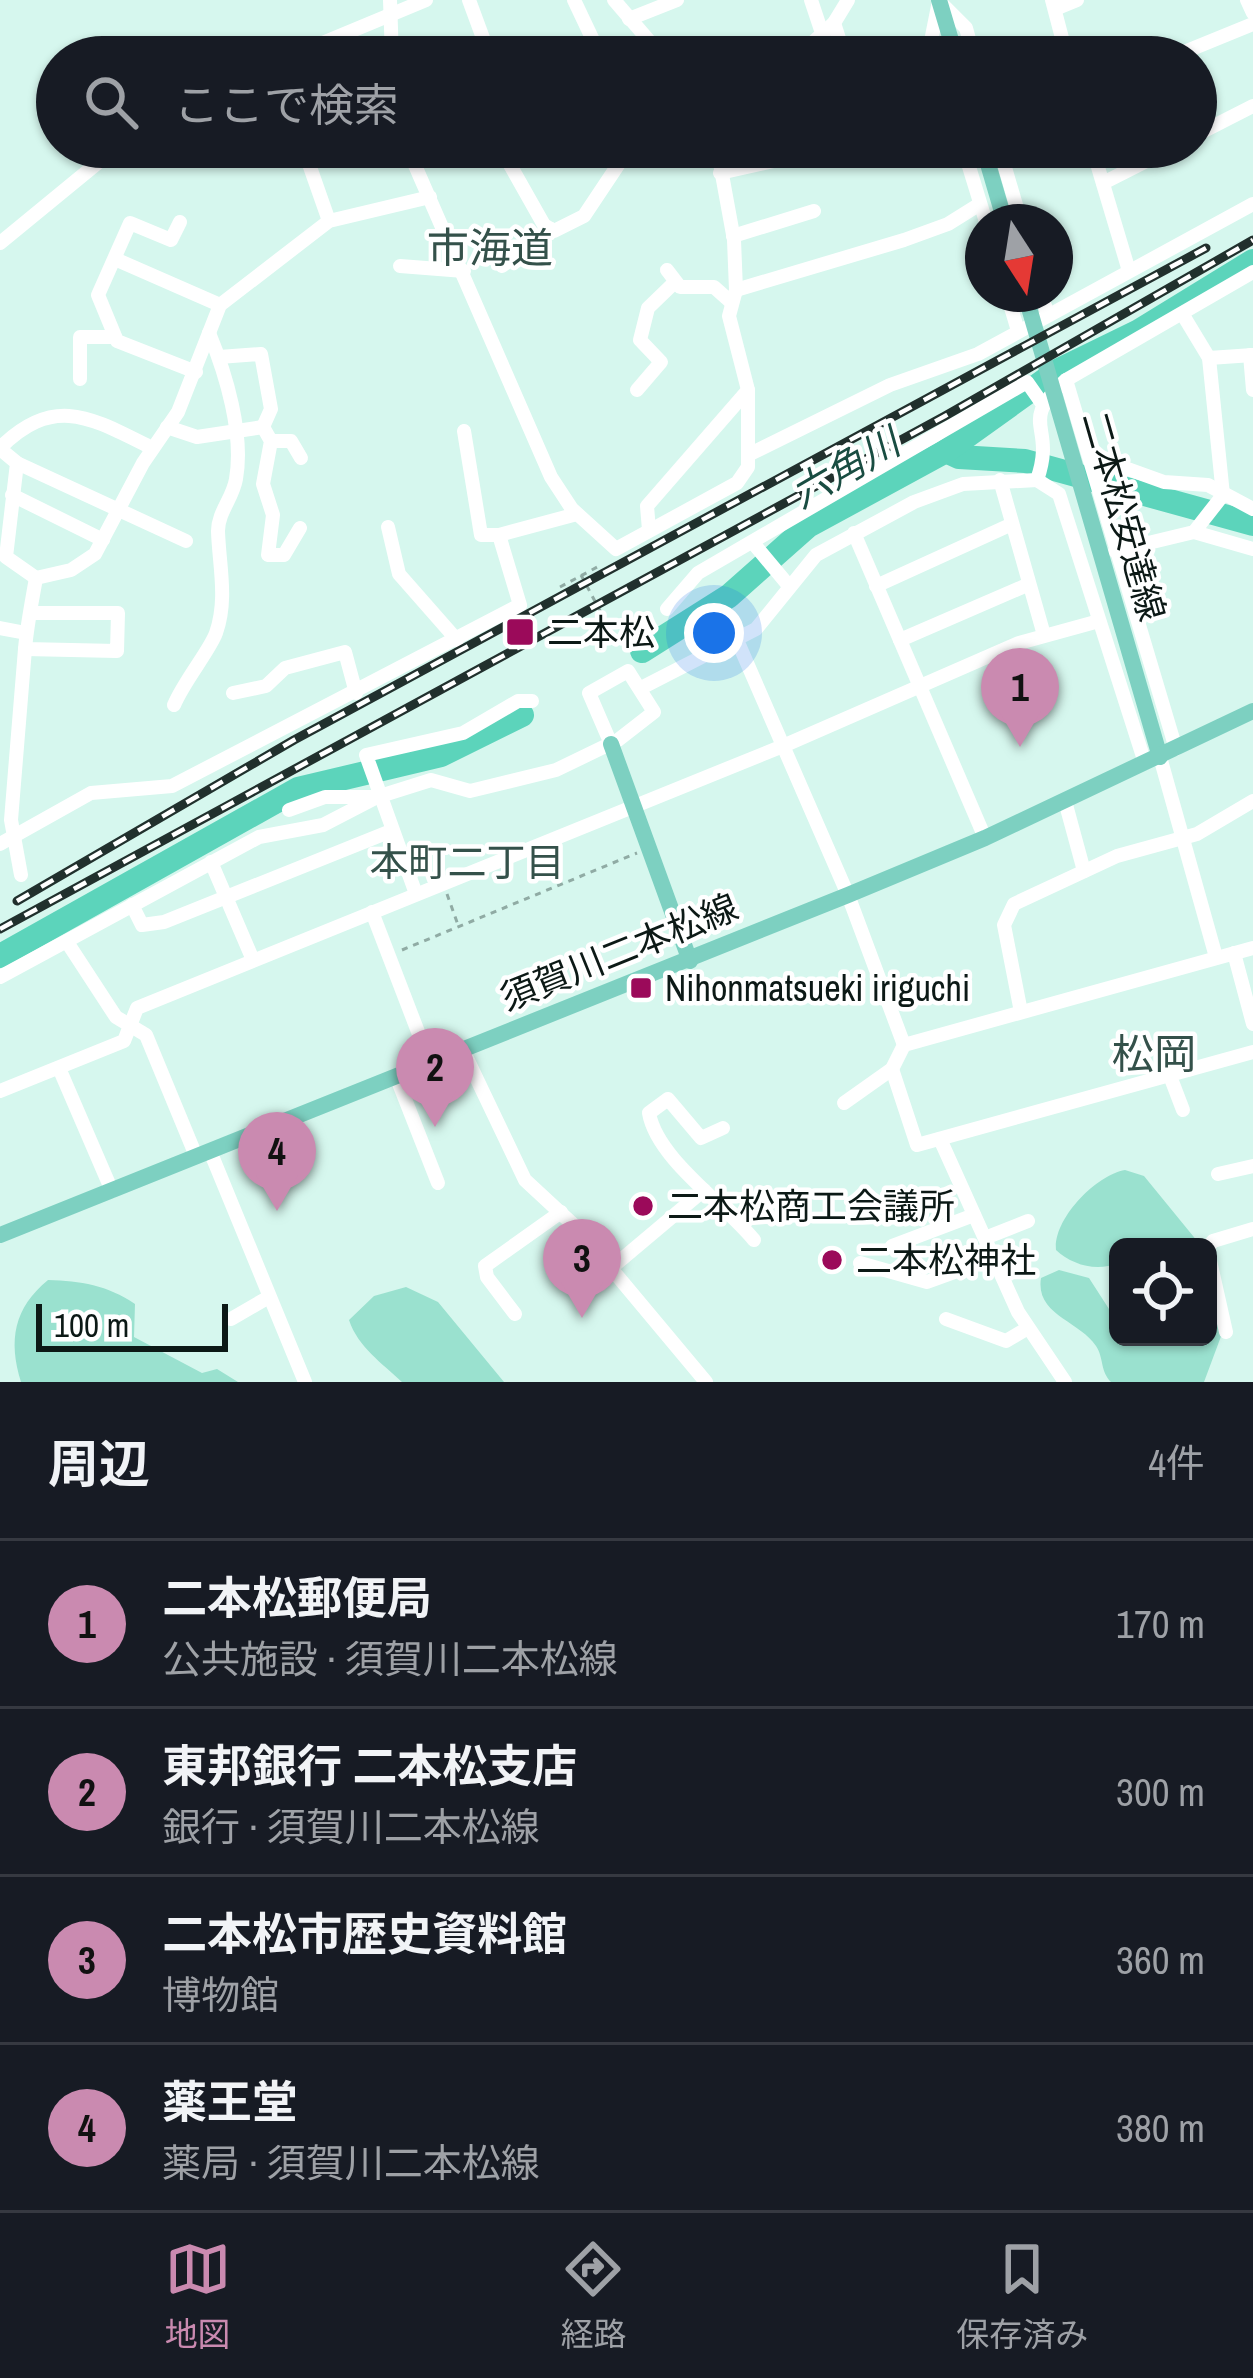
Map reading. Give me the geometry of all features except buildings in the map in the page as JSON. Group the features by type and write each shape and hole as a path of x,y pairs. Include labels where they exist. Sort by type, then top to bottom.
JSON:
{"main road":[{"path":"939,1 950,36"},
{"path":"988,168 999,204"},
{"name":"二本松安達線","path":"1030,312 1160,756"},
{"name":"須賀川二本松線","path":"0,1235 848,896 986,838 1253,711"},
{"path":"611,744 690,961"}],"street":[{"path":"332,36 391,7 425,0"},
{"path":"469,0 482,36"},
{"path":"574,0 591,36"},
{"path":"614,0 644,36"},
{"path":"628,19 676,0"},
{"path":"811,0 833,36"},
{"path":"819,36 848,0"},
{"path":"1061,36 1053,4 1077,0"},
{"path":"1247,0 1253,13"},
{"path":"933,36 939,1"},
{"path":"939,1 968,36"},
{"path":"1217,39 1253,24"},
{"path":"1217,125 1253,106"},
{"path":"0,243 91,168"},
{"path":"310,168 329,221"},
{"path":"417,168 551,477 577,514 616,549 737,483 748,467 748,389 730,322 733,236 719,168"},
{"path":"513,168 550,230"},
{"path":"502,266 550,230 570,226 584,216 616,168"},
{"path":"720,173 742,168"},
{"path":"969,168 980,204"},
{"path":"1005,168 1016,204"},
{"path":"1098,168 1129,271"},
{"path":"1103,183 1133,168"},
{"path":"36,578 83,564 103,540 196,373 220,305 329,221 430,197"},
{"path":"748,455 890,385 978,355 1253,204"},
{"path":"733,236 814,211"},
{"path":"637,390 661,362 640,340 640,323 671,276 686,290 714,287 734,297 904,240 965,211"},
{"path":"114,337 98,295 130,223 171,240 180,222"},
{"path":"115,260 220,305"},
{"path":"400,266 464,271"},
{"path":"667,609 698,573 756,546 783,521 1066,380 1253,272"},
{"path":"1012,312 1018,331"},
{"path":"1183,315 1209,358 1223,495 1198,530"},
{"path":"174,705 196,659 216,636 221,615 218,528 236,481 235,431 209,333"},
{"path":"80,379 80,337 114,337 196,373"},
{"path":"219,357 261,354 272,409 263,427"},
{"path":"1209,358 1251,355 1253,390"},
{"path":"1066,380 1105,509 1181,841 1216,957"},
{"path":"649,530 647,506 748,389"},
{"path":"1035,394 1046,455 1038,479"},
{"path":"152,448 84,414 70,413 26,427 0,449 17,463 186,541"},
{"path":"167,427 197,437 263,427"},
{"path":"263,427 272,441 263,484 273,515 268,555 284,555 300,528"},
{"path":"464,431 481,536 500,536 577,514"},
{"path":"272,441 291,441 301,458"},
{"path":"1091,460 1164,482 1208,485 1253,508"},
{"path":"17,463 8,501 6,557 36,578"},
{"path":"643,687 764,623 785,581 854,533 937,492 1000,480 1038,479 1059,494 1099,621 1160,756"},
{"path":"1000,480 1044,635"},
{"path":"8,501 103,540"},
{"path":"876,586 1010,526"},
{"path":"388,527 399,574 457,640"},
{"path":"1115,551 1198,530 1253,549"},
{"path":"854,533 986,838"},
{"path":"6,842 91,793 172,786 520,604 500,536"},
{"path":"756,546 785,581"},
{"path":"21,874 6,842 25,641 36,578"},
{"path":"900,640 1027,584"},
{"path":"0,628 25,641 117,651 118,613 30,613"},
{"path":"0,1091 124,1041 137,1008 783,746 922,684 1044,635 1099,621"},
{"path":"737,640 848,896 904,1045 892,1069 844,1103"},
{"path":"233,693 266,686 285,668 345,652 356,693"},
{"path":"0,977 259,837 323,825 377,797 431,780 461,790 484,790 556,770 611,744 652,717 643,687 628,671 590,694 611,744"},
{"path":"416,894 377,797 367,755 463,733 518,701 532,701"},
{"path":"290,810 325,797 377,797"},
{"path":"1065,801 1084,871"},
{"path":"1022,1012 1004,925 1014,904 1117,856 1181,841 1253,801"},
{"path":"132,904 142,926 391,831"},
{"path":"211,862 253,960"},
{"path":"372,912 430,1063"},
{"path":"67,942 116,1017 146,1035 305,1382"},
{"path":"904,1045 1253,948"},
{"path":"1234,953 1253,1024"},
{"path":"463,1050 506,1149 525,1180 561,1212 706,1382"},
{"path":"892,1069 917,1145 988,1121 1253,1052"},
{"path":"59,1068 112,1191"},
{"path":"395,1076 438,1183"},
{"path":"1169,1076 1183,1110"},
{"path":"723,1128 701,1138 668,1099 649,1113 692,1181 754,1240"},
{"path":"940,1139 994,1262 1028,1328 1065,1382"},
{"path":"1218,1174 1253,1166"},
{"path":"610,1269 704,1190"},
{"path":"515,1314 485,1266 561,1212"},
{"path":"892,1246 974,1214"},
{"path":"985,1238 1028,1221"},
{"path":"1217,1239 1253,1229"},
{"path":"860,1263 927,1282 1018,1257"},
{"path":"1217,1291 1226,1332"},
{"path":"231,1319 269,1297"},
{"path":"946,1319 1006,1341 1028,1328"}],"path":[{"path":"560,586 601,565"},
{"path":"580,575 614,635"},
{"path":"389,955 648,849"},
{"path":"443,883 458,927"}],"green space":[{"path":"1125,1170 1144,1176 1195,1238 1109,1238 1109,1265 1103,1267 1078,1263 1056,1250 1061,1225 1078,1200"},
{"path":"1059,1270 1089,1278 1109,1309 1109,1346 1217,1346 1217,1304 1223,1331 1204,1382 1111,1382 1096,1346 1052,1309 1041,1291 1041,1278"},
{"path":"48,1280 114,1292 135,1304 134,1337 202,1373 217,1369 238,1382 21,1382 15,1352 17,1326 28,1302"},
{"path":"406,1287 438,1302 504,1382 402,1382 371,1354 349,1320 374,1296"}],"waterway":[{"name":"六角川","path":"642,651 729,596 808,526 946,451 1059,370 1139,331 1253,261"},
{"name":"六角川","path":"946,451 959,457 1025,461 1253,524"},
{"name":"六角川","path":"0,956 298,789 441,755 522,715"}],"railway":[{"path":"0,929 945,416 1253,240"},
{"path":"17,901 294,740 1206,248"}],"place":[{"name":"二本松","path":"520,632"},
{"name":"二本松郵便局","path":"1020,747"},
{"name":"Nihonmatsueki iriguchi","path":"641,988"},
{"name":"東邦銀行 二本松支店","path":"435,1127"},
{"name":"二本松商工会議所","path":"643,1206"},
{"name":"薬王堂","path":"277,1211"},
{"name":"二本松神社","path":"832,1260"},
{"name":"二本松市歴史資料館","path":"582,1318"}],"district":[{"name":"市海道","path":"490,248"},
{"name":"本町二丁目","path":"467,862"},
{"name":"松岡","path":"1154,1054"}]}
